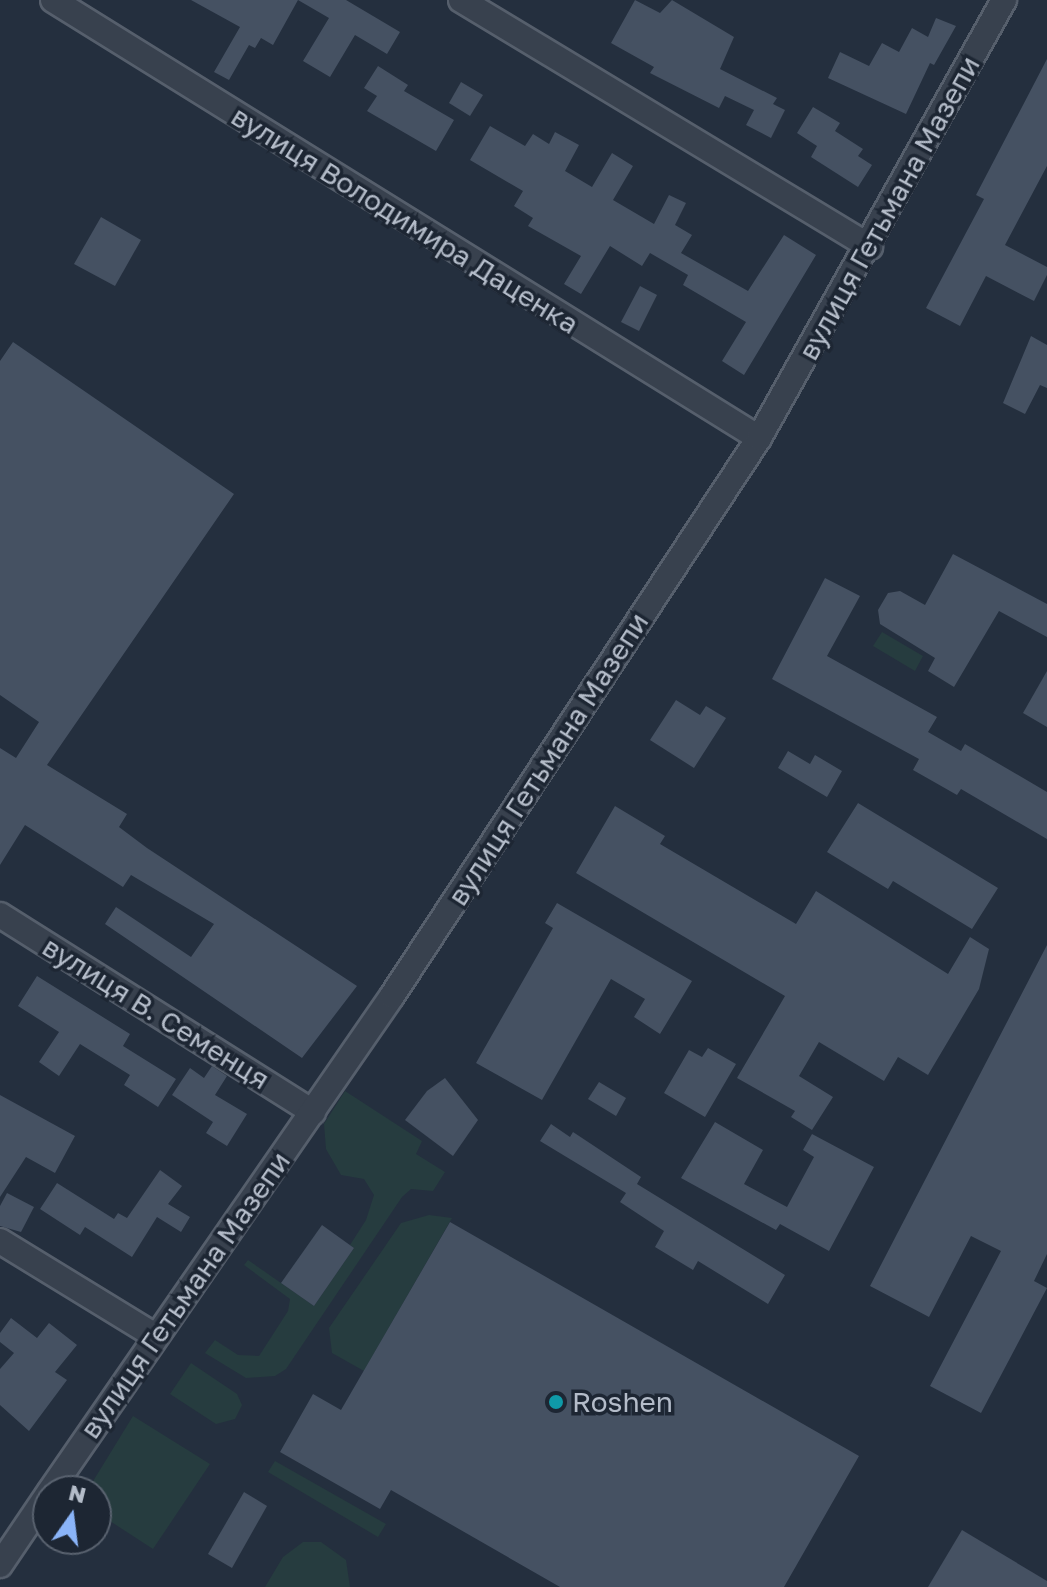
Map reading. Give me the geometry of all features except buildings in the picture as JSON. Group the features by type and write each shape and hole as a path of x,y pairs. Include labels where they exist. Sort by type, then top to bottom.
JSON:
{"street":[{"name":"вулиця Володимира Даценка","path":"53,0 759,438"},
{"path":"461,0 870,247"},
{"name":"вулиця Гетьмана Мазепи","path":"61,1475 313,1112 759,438 870,247 1004,0"},
{"name":"вулиця В. Семенця","path":"0,915 313,1112"},
{"path":"0,1241 155,1336"},
{"name":"вулиця Гетьмана Мазепи","path":"0,1565 32,1517"}],"green space":[{"path":"882,632 923,656 915,671 873,646"},
{"path":"345,1091 422,1141 416,1154 445,1172 433,1191 411,1189 402,1197 286,1369 275,1376 246,1378 205,1353 215,1340 238,1355 259,1356 288,1311 290,1299 244,1265 248,1260 314,1306 354,1248 350,1245 366,1220 374,1195 364,1179 341,1175 326,1149 324,1124"},
{"path":"429,1215 452,1218 364,1371 332,1353 329,1328 401,1223"},
{"path":"191,1363 237,1394 242,1405 235,1419 216,1424 170,1394"},
{"path":"133,1416 210,1464 153,1549 112,1522 112,1475 97,1475"},
{"path":"275,1461 386,1524 378,1537 268,1472"},
{"path":"303,1542 321,1542 346,1560 350,1587 265,1587 283,1557"}],"place":[{"name":"Roshen","path":"556,1402"}]}
